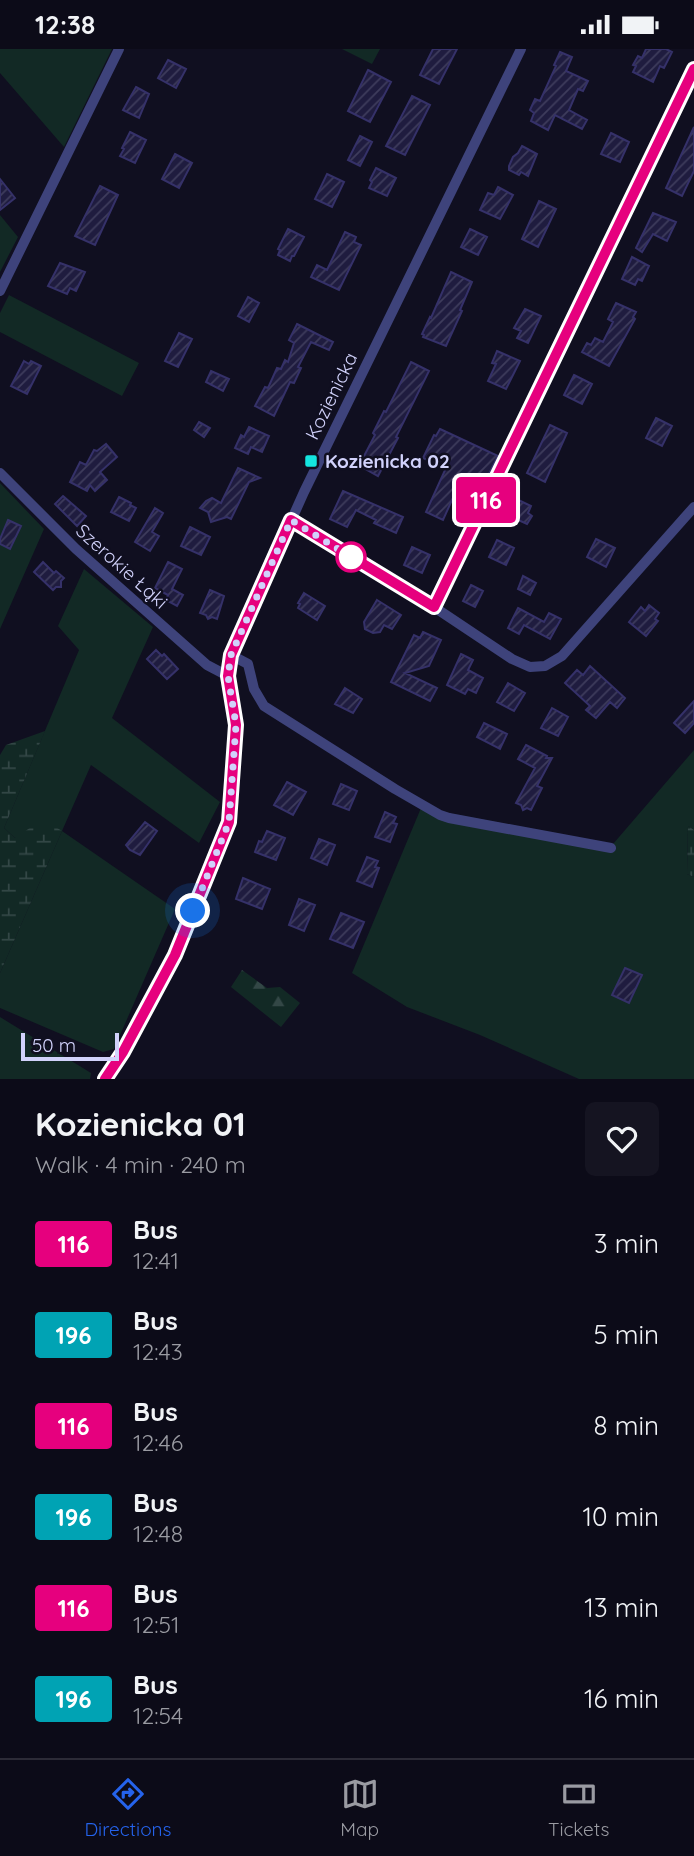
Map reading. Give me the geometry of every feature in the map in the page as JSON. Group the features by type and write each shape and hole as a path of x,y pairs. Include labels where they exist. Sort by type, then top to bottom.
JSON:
{"street":[{"path":"0,291 119,49"},
{"name":"Kozienicka","path":"105,1079 123,1052 175,955 229,822 236,725 228,676 231,655 291,520 521,49"},
{"path":"434,607 694,69"},
{"name":"Szerokie Łąki","path":"0,473 76,549 207,665 228,676"},
{"path":"291,520 434,607 512,659 530,667 545,666 562,656 694,507"},
{"path":"231,655 248,664 254,689 264,706 440,815 611,848"}],"green space":[{"path":"0,49 112,49 64,147 0,73"},
{"path":"342,49 380,49 372,64"},
{"path":"0,215 18,237 0,272"},
{"path":"9,295 139,363 122,396 0,332 0,313"},
{"path":"0,483 44,529 0,629"},
{"path":"84,569 153,627 112,718 220,802 199,843 91,765 62,831 15,838 4,828 79,650 58,626"},
{"path":"45,731 4,828 15,838 43,819 62,831 0,973 0,755 6,745"},
{"path":"694,750 694,830 688,826 687,874 694,877 694,1079 579,1079 480,1035 407,1007 352,973 421,808 613,844"},
{"path":"688,826 694,830 694,877 687,874"},
{"path":"62,831 175,909 114,1049 103,1052 0,1008 0,973"},
{"path":"242,970 267,988 280,987 300,1003 281,1027 231,987"},
{"path":"0,1017 91,1073 90,1079 0,1079"}],"building":[{"path":"433,49 457,49 439,84 420,75"},
{"path":"646,49 666,49 672,52 664,68 660,66 653,82 633,72 638,56 642,58"},
{"path":"560,52 572,57 566,71 588,81 583,91 578,89 569,110 587,120 582,129 555,115 548,130 531,121 534,113 530,110 535,99 540,101"},
{"path":"168,60 186,69 176,88 158,78"},
{"path":"368,70 391,82 370,122 348,111"},
{"path":"136,87 149,94 139,118 123,110"},
{"path":"412,96 430,105 405,155 386,146"},
{"path":"694,127 694,171 682,196 666,188"},
{"path":"130,132 146,140 135,163 120,156"},
{"path":"611,133 629,142 620,162 601,154"},
{"path":"360,136 372,142 360,166 348,160"},
{"path":"522,146 537,154 528,176 509,170 513,157"},
{"path":"175,154 192,163 179,188 162,179"},
{"path":"376,168 396,178 387,196 369,188"},
{"path":"327,174 344,182 332,207 315,199"},
{"path":"0,179 15,198 0,210"},
{"path":"100,186 118,195 95,245 75,236"},
{"path":"498,187 513,195 500,219 480,210 488,193 494,195"},
{"path":"539,201 556,209 538,247 522,239"},
{"path":"653,213 676,222 667,241 653,234 642,252 636,248"},
{"path":"288,229 304,237 290,261 278,255 278,249"},
{"path":"470,229 487,237 478,255 461,247"},
{"path":"345,232 356,237 354,242 361,245 339,290 311,277 317,265 327,270"},
{"path":"632,257 649,266 642,281 638,279 635,285 622,279"},
{"path":"60,263 85,272 76,291 70,288 67,294 48,286"},
{"path":"451,272 472,282 446,346 423,337 422,334"},
{"path":"248,297 259,303 249,322 238,316"},
{"path":"616,303 636,312 633,317 635,319 609,366 582,352 587,343 591,345 595,338 603,342 613,322 608,319"},
{"path":"525,309 541,316 528,343 517,338 521,331 514,328"},
{"path":"297,324 333,342 329,350 311,342 298,367 301,368 294,383 290,382 274,416 255,406 265,387 268,388 277,368 281,369 285,360 288,362 294,343 289,340"},
{"path":"179,333 192,339 178,367 165,361"},
{"path":"497,351 520,361 506,389 488,381 496,364 492,363"},
{"path":"24,361 41,366 27,394 11,386"},
{"path":"411,362 429,371 378,476 362,467 365,461 362,460 384,411 386,412"},
{"path":"211,371 229,379 223,391 206,382"},
{"path":"574,375 592,384 582,404 564,395"},
{"path":"656,418 672,426 662,446 646,438"},
{"path":"199,422 210,428 204,437 194,430"},
{"path":"550,425 567,433 545,482 527,473"},
{"path":"249,427 269,436 262,452 251,447 248,454 235,448 241,435 244,437"},
{"path":"440,429 498,456 484,484 466,475 443,520 426,512 446,468 423,458 434,435 436,436"},
{"path":"106,444 117,457 100,472 107,480 95,491 90,485 87,491 70,482 80,462 86,465 94,450 97,451"},
{"path":"238,468 260,478 249,482 231,519 227,517 211,522 208,512 200,508 212,498 221,503"},
{"path":"343,491 403,517 396,533 374,523 376,520 356,510 347,527 330,519"},
{"path":"63,496 86,516 77,526 55,504"},
{"path":"510,496 531,506 528,513 532,516 527,524 504,512"},
{"path":"119,497 136,508 129,521 111,512"},
{"path":"155,508 163,513 152,532 159,536 150,551 135,542"},
{"path":"8,520 21,526 10,549 0,544"},
{"path":"190,527 210,537 201,555 181,546"},
{"path":"596,539 615,548 606,567 587,557"},
{"path":"497,540 514,548 506,565 489,557"},
{"path":"412,547 430,555 422,573 404,565"},
{"path":"43,562 64,578 61,587 53,590 34,572"},
{"path":"168,562 182,569 172,589 183,595 177,606 166,600 168,595 155,588"},
{"path":"523,576 536,583 530,595 518,589"},
{"path":"471,585 483,591 475,607 463,601"},
{"path":"210,590 224,596 217,619 208,619 200,613"},
{"path":"304,593 325,606 317,620 298,608"},
{"path":"377,600 401,615 392,629 384,625 380,632 373,633 365,629 364,622"},
{"path":"649,605 659,613 655,619 658,621 646,636 629,622 641,607 645,611"},
{"path":"518,608 544,622 549,613 561,619 550,639 524,625 519,634 508,628"},
{"path":"423,632 441,640 429,666 405,673 437,688 430,701 391,682 414,635 420,638"},
{"path":"156,650 162,656 164,654 178,669 167,679 147,659"},
{"path":"461,654 473,660 468,670 483,678 476,693 468,689 465,694 447,685"},
{"path":"590,666 625,698 617,708 610,702 596,718 586,710 590,706 565,683 577,670 583,675"},
{"path":"508,683 525,693 514,711 497,702"},
{"path":"345,688 362,699 353,713 335,704"},
{"path":"694,701 694,723 685,733 674,723"},
{"path":"552,708 568,717 558,736 541,728"},
{"path":"484,723 507,734 500,749 477,737"},
{"path":"526,745 547,756 546,758 552,758 537,786 542,788 531,810 523,810 521,805 516,803 535,768 518,759"},
{"path":"287,782 306,792 293,815 274,805"},
{"path":"341,784 357,791 349,810 333,804"},
{"path":"385,812 396,817 393,823 397,824 390,842 375,837"},
{"path":"145,822 157,831 140,855 126,845"},
{"path":"267,831 285,838 276,860 255,852"},
{"path":"319,839 335,845 327,865 311,858"},
{"path":"367,857 378,861 375,867 379,868 372,887 357,881"},
{"path":"243,878 270,889 262,909 236,899"},
{"path":"299,899 315,905 304,931 289,925"},
{"path":"341,913 364,922 353,948 330,939"},
{"path":"625,968 642,975 629,1003 612,995"}],"bus line":[{"name":"116","path":"105,1079 123,1052 175,955 229,822 236,725 228,676 231,655 291,520 434,607 694,69"}],"place":[{"name":"Kozienicka 02","path":"311,461"}],"route":[{"path":"193,911 229,822 236,725 228,676 231,655 291,520 351,557"}]}
